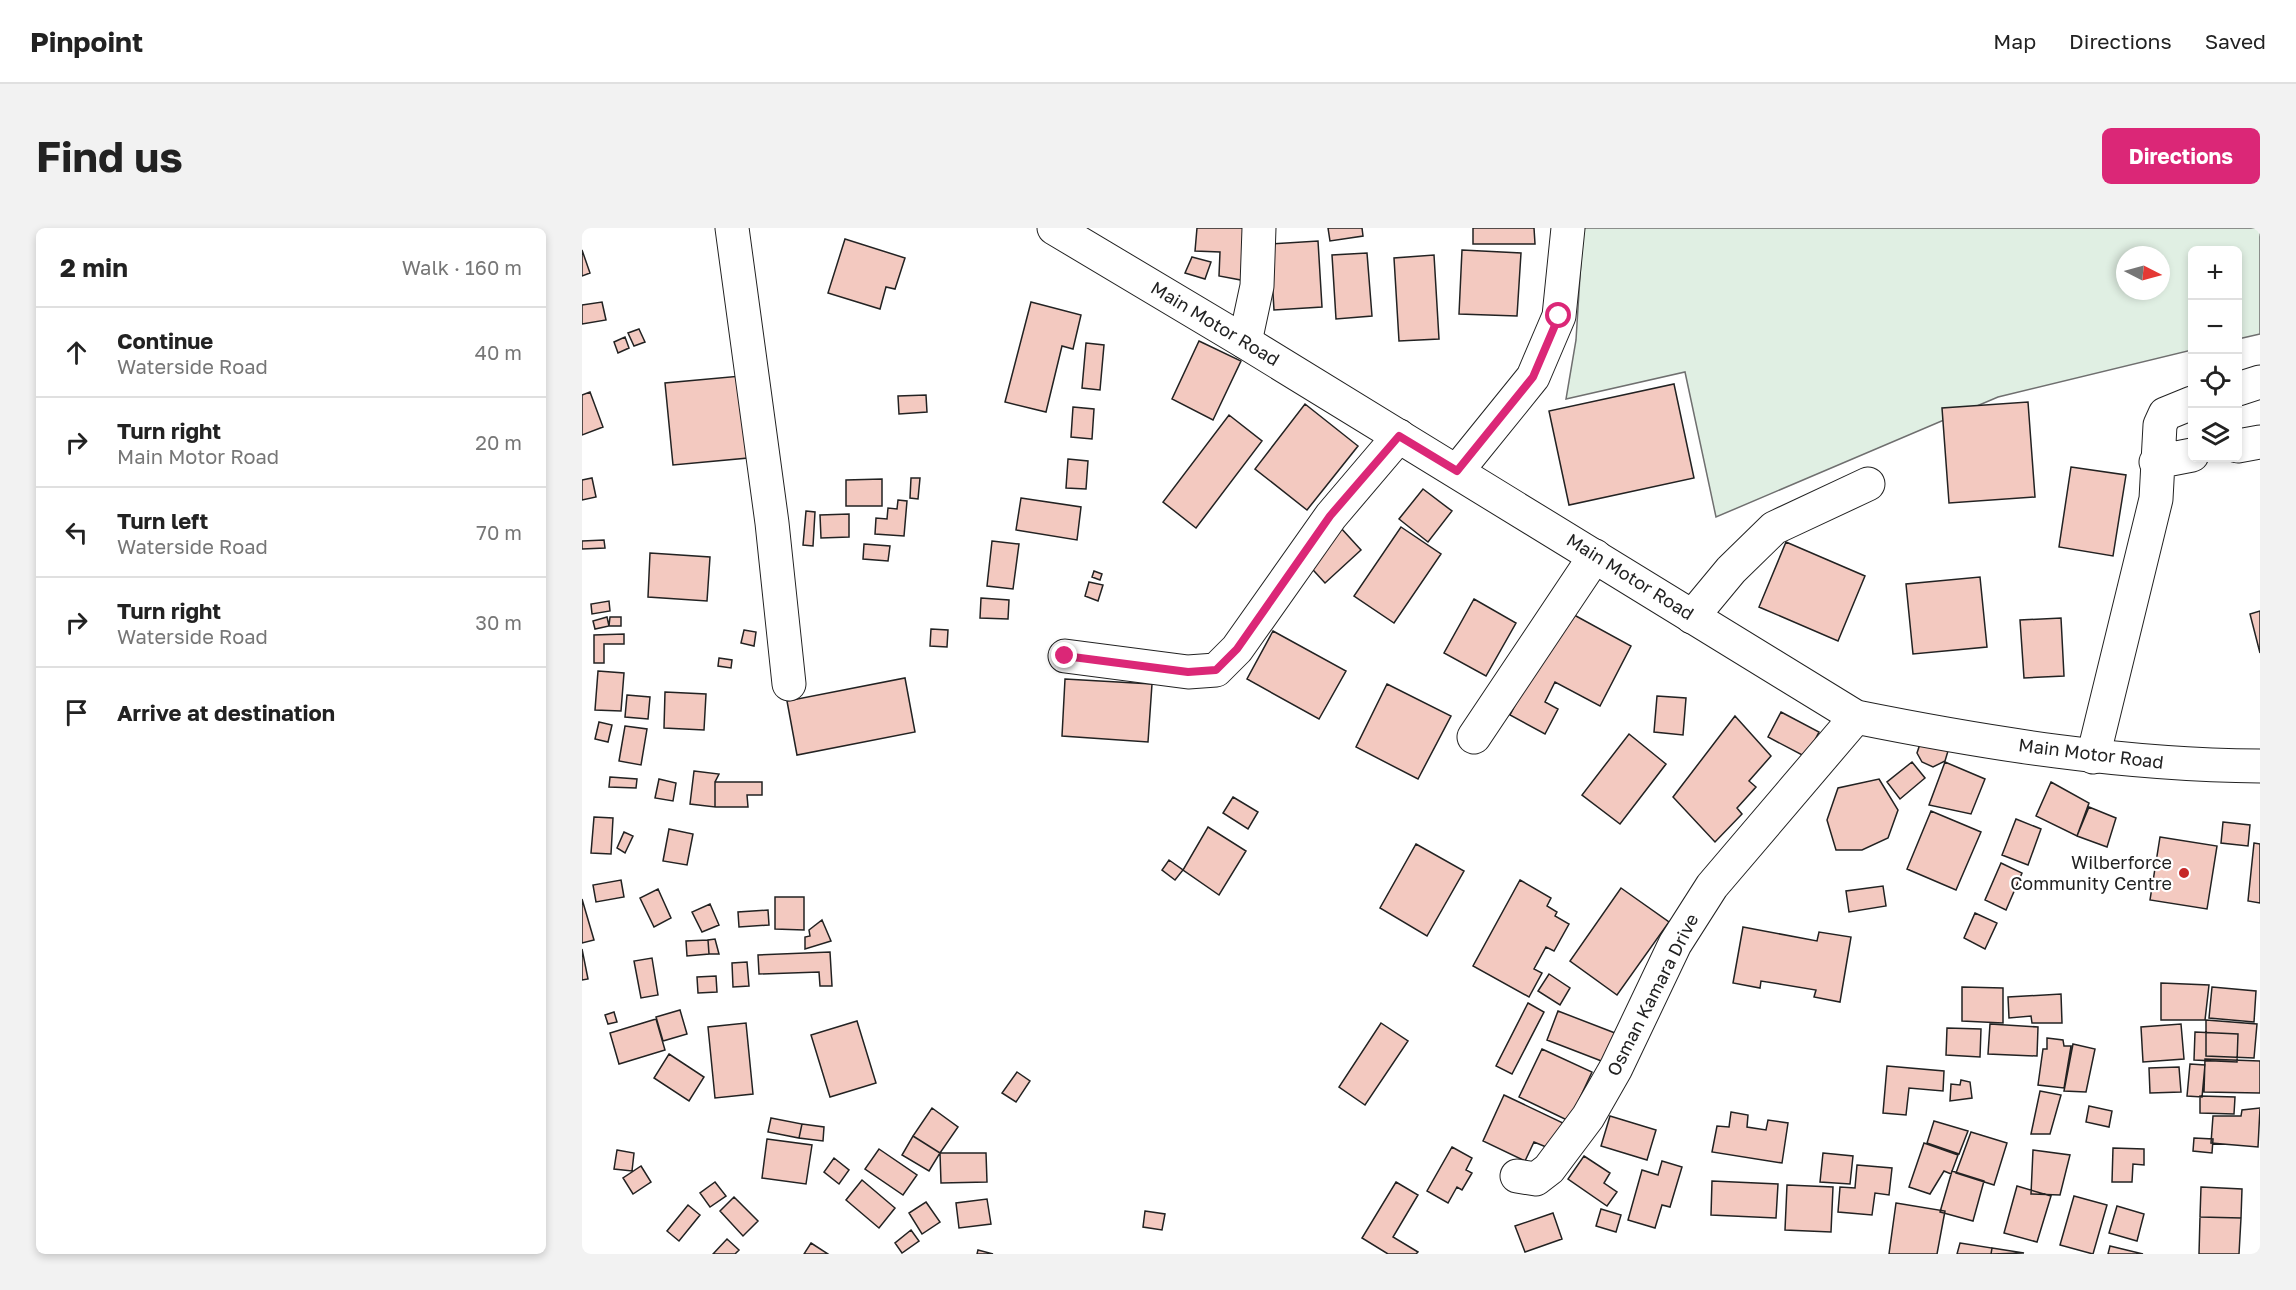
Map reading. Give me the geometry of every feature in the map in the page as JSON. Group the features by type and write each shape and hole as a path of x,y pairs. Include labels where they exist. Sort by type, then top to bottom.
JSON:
{"street":[{"path":"732,228 772,523 789,684"},
{"name":"Main Motor Road","path":"1054,228 1457,471 1856,717 1934,732 2093,757 2186,765 2260,766"},
{"path":"1245,342 1257,286 1259,228"},
{"path":"1457,471 1533,377 1559,316 1568,228"},
{"path":"2242,388 2260,382"},
{"path":"2093,757 2156,499 2156,462 2160,425 2165,414 2188,405"},
{"path":"1065,656 1188,672 1216,670 1237,649 1330,516 1399,436"},
{"path":"2242,445 2260,441"},
{"path":"2156,462 2188,456"},
{"path":"1692,617 1731,570 1774,528 1868,484"},
{"path":"1474,737 1595,556"},
{"name":"Osman Kamara Drive","path":"1517,1176 1536,1179 1549,1168 1588,1117 1616,1068 1675,944 1712,886 1856,717"}],"green space":[{"path":"1583,228 2260,228 2260,334 2242,338 2242,246 2188,246 2188,351 1998,397 1716,517 1685,372 1566,399 1576,340"}],"building":[{"path":"1197,228 1249,228 1241,280 1219,276 1220,252 1195,251"},
{"path":"1328,228 1362,228 1363,236 1330,241"},
{"path":"1473,228 1534,228 1535,244 1473,244"},
{"path":"845,239 905,258 895,289 886,287 880,309 828,293"},
{"path":"1318,241 1322,307 1274,310 1270,244"},
{"path":"582,250 590,273 582,276"},
{"path":"1462,250 1521,253 1517,316 1459,314"},
{"path":"1367,253 1372,316 1336,319 1332,255"},
{"path":"1434,255 1439,339 1399,341 1394,258"},
{"path":"1192,257 1211,262 1205,279 1185,273"},
{"path":"602,302 606,320 582,324 582,305"},
{"path":"1031,302 1081,315 1073,349 1062,346 1046,412 1005,402"},
{"path":"639,329 645,342 634,346 628,333"},
{"path":"625,337 629,348 618,353 614,342"},
{"path":"1199,341 1241,361 1213,420 1172,399"},
{"path":"1086,343 1104,345 1100,390 1082,388"},
{"path":"741,376 748,458 673,465 665,383"},
{"path":"1674,384 1694,478 1569,505 1549,411"},
{"path":"590,392 603,427 582,435 582,395"},
{"path":"926,395 927,412 899,414 898,396"},
{"path":"2028,402 2035,497 1949,503 1942,408"},
{"path":"1305,404 1358,446 1307,510 1255,469"},
{"path":"1073,407 1094,409 1092,439 1071,437"},
{"path":"1229,415 1262,441 1196,528 1163,502"},
{"path":"1068,459 1088,461 1086,489 1066,488"},
{"path":"2071,467 2126,475 2113,556 2059,547"},
{"path":"592,478 596,497 582,500 582,480"},
{"path":"911,478 920,478 918,499 910,498"},
{"path":"882,479 882,506 846,506 846,480"},
{"path":"1423,489 1452,511 1428,542 1399,519"},
{"path":"1021,498 1081,507 1077,540 1016,530"},
{"path":"898,500 907,501 904,536 875,534 876,518 887,519 888,508 897,509"},
{"path":"806,511 815,512 813,546 803,545"},
{"path":"849,514 849,537 821,538 820,515"},
{"path":"1340,527 1361,550 1325,583 1304,560"},
{"path":"1401,527 1441,554 1394,623 1354,596"},
{"path":"604,540 605,548 582,549 582,541"},
{"path":"992,541 1019,544 1013,589 987,586"},
{"path":"1786,542 1865,576 1838,641 1759,607"},
{"path":"864,544 890,546 888,561 863,559"},
{"path":"650,553 710,557 707,601 648,597"},
{"path":"1094,571 1102,574 1100,580 1092,577"},
{"path":"1980,577 1987,647 1913,654 1906,584"},
{"path":"1089,582 1103,585 1098,601 1085,596"},
{"path":"981,598 1009,600 1008,619 980,618"},
{"path":"1474,599 1516,623 1486,676 1444,653"},
{"path":"609,601 610,611 592,614 591,604"},
{"path":"1565,610 1631,646 1600,706 1555,682 1545,702 1558,709 1545,734 1510,715"},
{"path":"2260,611 2260,653 2250,614"},
{"path":"607,617 609,626 595,629 593,621"},
{"path":"610,617 621,617 621,626 609,626"},
{"path":"2061,618 2064,676 2024,678 2020,620"},
{"path":"931,629 948,630 947,647 930,646"},
{"path":"744,630 756,632 754,646 741,643"},
{"path":"1273,631 1346,671 1319,719 1247,679"},
{"path":"624,634 624,644 604,644 604,663 594,663 594,635"},
{"path":"719,658 732,660 731,668 718,666"},
{"path":"598,671 624,673 621,711 595,710"},
{"path":"905,678 915,732 797,755 787,701"},
{"path":"1065,679 1152,684 1148,742 1062,736"},
{"path":"1387,684 1451,716 1418,779 1356,747"},
{"path":"665,692 706,694 704,730 664,728"},
{"path":"627,695 650,697 648,719 625,717"},
{"path":"1657,696 1686,698 1683,735 1654,732"},
{"path":"1781,712 1819,732 1806,757 1768,737"},
{"path":"1735,716 1771,756 1749,781 1756,787 1737,808 1742,814 1715,842 1673,797"},
{"path":"599,722 612,725 608,742 595,739"},
{"path":"625,726 647,729 641,765 619,761"},
{"path":"1629,734 1666,764 1620,824 1582,795"},
{"path":"1921,741 1948,751 1945,761 1933,767 1922,762 1917,753"},
{"path":"1912,762 1925,778 1900,799 1887,782"},
{"path":"1945,762 1985,779 1971,814 1929,805"},
{"path":"694,771 719,774 715,782 715,807 690,804"},
{"path":"610,777 637,779 636,788 609,787"},
{"path":"659,779 676,783 673,801 655,798"},
{"path":"1879,779 1898,810 1888,838 1862,850 1836,850 1827,820 1838,788"},
{"path":"715,782 762,782 762,795 747,795 748,807 715,807"},
{"path":"2051,782 2089,803 2077,836 2036,816"},
{"path":"1233,797 1258,812 1248,829 1223,813"},
{"path":"2089,807 2116,818 2107,847 2077,836"},
{"path":"1931,811 1981,832 1956,890 1907,869"},
{"path":"594,817 613,818 611,854 591,853"},
{"path":"2016,819 2041,829 2028,865 2002,855"},
{"path":"2223,822 2250,825 2248,846 2221,843"},
{"path":"1208,827 1246,851 1219,895 1183,870"},
{"path":"669,829 693,834 687,865 663,861"},
{"path":"624,832 633,836 625,853 617,848"},
{"name":"Wilberforce Community Centre","path":"2160,837 2217,846 2207,909 2150,900"},
{"path":"2254,843 2260,844 2260,903 2248,901"},
{"path":"1416,844 1464,871 1427,936 1380,908"},
{"path":"1169,860 1183,870 1175,880 1162,870"},
{"path":"2001,863 2022,873 2006,910 1985,900"},
{"path":"621,880 624,897 596,902 593,885"},
{"path":"1520,880 1551,898 1547,906 1557,912 1555,916 1569,924 1554,951 1546,947 1534,969 1542,973 1529,997 1473,966"},
{"path":"1883,886 1886,906 1849,912 1846,891"},
{"path":"1621,888 1669,922 1617,995 1570,961"},
{"path":"658,889 671,918 654,927 640,898"},
{"path":"775,897 804,897 804,930 775,929"},
{"path":"582,899 594,940 582,943"},
{"path":"710,904 719,925 702,932 692,912"},
{"path":"768,910 769,925 739,927 738,912"},
{"path":"1975,913 1997,923 1985,949 1964,938"},
{"path":"822,920 831,941 805,949 805,937 810,936 809,930"},
{"path":"1743,927 1817,941 1819,932 1851,937 1840,1002 1814,997 1816,990 1761,981 1760,988 1733,983"},
{"path":"715,939 719,954 709,954 708,940"},
{"path":"708,940 709,954 687,956 686,941"},
{"path":"582,949 588,979 582,980"},
{"path":"830,952 832,986 820,986 819,972 759,974 758,955"},
{"path":"652,958 658,995 641,998 634,961"},
{"path":"747,962 749,986 733,987 732,963"},
{"path":"1549,974 1570,988 1560,1005 1538,991"},
{"path":"716,976 717,992 698,993 697,977"},
{"path":"2161,983 2209,985 2205,1020 2161,1020"},
{"path":"1962,987 2003,988 2003,1023 1962,1021"},
{"path":"2212,987 2256,991 2254,1022 2209,1018"},
{"path":"2061,994 2062,1023 2032,1023 2031,1016 2009,1018 2008,997"},
{"path":"1528,1003 1544,1012 1512,1074 1496,1066"},
{"path":"680,1010 687,1034 663,1041 656,1017"},
{"path":"1558,1011 1615,1033 1604,1062 1547,1040"},
{"path":"614,1012 617,1022 608,1024 605,1015"},
{"path":"656,1019 665,1050 619,1064 610,1033"},
{"path":"2206,1020 2257,1024 2254,1058 2206,1056"},
{"path":"857,1021 876,1083 830,1097 811,1035"},
{"path":"746,1023 753,1094 715,1098 708,1027"},
{"path":"1381,1023 1408,1041 1365,1105 1339,1087"},
{"path":"1990,1024 2038,1027 2037,1056 1988,1054"},
{"path":"2181,1024 2184,1059 2143,1062 2141,1027"},
{"path":"1947,1028 1981,1029 1980,1057 1946,1055"},
{"path":"2195,1032 2238,1034 2237,1062 2194,1060"},
{"path":"2047,1038 2063,1040 2064,1046 2071,1046 2064,1088 2038,1085 2043,1049 2047,1049"},
{"path":"2073,1044 2095,1049 2086,1092 2064,1091"},
{"path":"1542,1049 1592,1072 1569,1121 1519,1097"},
{"path":"669,1054 704,1077 689,1101 654,1078"},
{"path":"2205,1059 2260,1061 2260,1093 2204,1092"},
{"path":"2190,1064 2205,1065 2202,1097 2187,1096"},
{"path":"1887,1066 1944,1071 1943,1091 1909,1088 1906,1115 1883,1113"},
{"path":"2179,1067 2181,1092 2150,1093 2149,1068"},
{"path":"1017,1072 1030,1081 1016,1102 1002,1093"},
{"path":"1961,1080 1970,1082 1972,1098 1950,1101 1951,1084 1960,1085"},
{"path":"2040,1091 2061,1095 2050,1134 2031,1134"},
{"path":"1504,1095 1563,1123 1551,1149 1534,1142 1525,1161 1483,1141"},
{"path":"2200,1096 2235,1097 2234,1114 2200,1113"},
{"path":"2089,1106 2112,1111 2109,1127 2086,1122"},
{"path":"932,1108 958,1127 940,1153 913,1136"},
{"path":"2260,1108 2258,1147 2211,1143 2213,1116 2241,1116 2242,1110"},
{"path":"1731,1112 1748,1115 1747,1127 1766,1130 1768,1120 1788,1123 1782,1163 1712,1152 1717,1126 1729,1127"},
{"path":"1610,1116 1656,1130 1647,1160 1601,1146"},
{"path":"771,1118 802,1124 799,1138 768,1132"},
{"path":"1934,1121 1968,1131 1959,1154 1927,1143"},
{"path":"802,1124 824,1127 823,1141 799,1138"},
{"path":"1971,1132 2007,1143 1994,1185 1956,1173"},
{"path":"913,1136 940,1153 929,1171 902,1155"},
{"path":"2194,1138 2213,1139 2212,1153 2193,1151"},
{"path":"767,1139 812,1145 806,1184 762,1178"},
{"path":"1924,1143 1958,1155 1951,1174 1944,1171 1930,1194 1909,1187"},
{"path":"1452,1147 1472,1158 1466,1170 1472,1173 1462,1190 1457,1187 1448,1203 1427,1191"},
{"path":"2113,1148 2144,1149 2144,1165 2133,1164 2132,1182 2112,1182"},
{"path":"879,1149 917,1175 903,1195 865,1169"},
{"path":"617,1150 634,1153 632,1171 614,1169"},
{"path":"2033,1150 2070,1155 2060,1195 2031,1194"},
{"path":"940,1153 986,1153 987,1182 941,1183"},
{"path":"1823,1153 1853,1156 1850,1184 1820,1182"},
{"path":"1584,1156 1610,1173 1604,1183 1617,1192 1607,1206 1568,1179"},
{"path":"834,1158 849,1170 839,1184 824,1172"},
{"path":"1662,1161 1682,1167 1670,1207 1662,1205 1655,1228 1628,1220 1642,1170 1658,1175"},
{"path":"1857,1165 1892,1168 1889,1195 1875,1193 1872,1215 1838,1212 1840,1187 1855,1188"},
{"path":"641,1166 651,1182 633,1194 623,1178"},
{"path":"1952,1171 1984,1181 1973,1221 1940,1212"},
{"path":"862,1180 895,1208 879,1228 846,1200"},
{"path":"1712,1181 1778,1184 1776,1218 1711,1215"},
{"path":"715,1182 726,1196 710,1207 700,1193"},
{"path":"1396,1182 1418,1195 1393,1237 1418,1252 1416,1254 1388,1254 1362,1238"},
{"path":"1787,1185 1833,1187 1831,1232 1785,1230"},
{"path":"2017,1186 2051,1196 2037,1242 2004,1233"},
{"path":"2201,1187 2242,1189 2241,1218 2200,1217"},
{"path":"2074,1196 2107,1205 2093,1254 2060,1245"},
{"path":"734,1197 758,1221 743,1236 720,1211"},
{"path":"987,1199 991,1224 959,1228 956,1203"},
{"path":"926,1202 940,1222 922,1234 909,1213"},
{"path":"1896,1203 1945,1211 1937,1254 1889,1254"},
{"path":"688,1205 700,1215 679,1241 667,1231"},
{"path":"2117,1206 2144,1214 2137,1241 2109,1233"},
{"path":"1601,1209 1621,1215 1616,1232 1596,1226"},
{"path":"1145,1211 1165,1214 1162,1230 1143,1227"},
{"path":"1553,1213 1562,1239 1525,1252 1515,1226"},
{"path":"2200,1217 2241,1218 2239,1254 2199,1254"},
{"path":"911,1230 919,1241 902,1253 895,1243"},
{"path":"727,1239 739,1250 735,1254 713,1254"},
{"path":"811,1243 828,1254 804,1254"},
{"path":"1960,1243 1992,1248 1991,1254 1957,1254"},
{"path":"2110,1246 2143,1254 2108,1254"},
{"path":"1992,1248 2024,1253 1991,1254"},
{"path":"978,1250 993,1254 977,1254"}],"place":[{"name":"Wilberforce Community Centre","path":"2184,873"}],"route":[{"path":"1065,656 1188,672 1216,670 1237,649 1330,516 1399,436 1457,471 1533,377 1559,316"}]}
